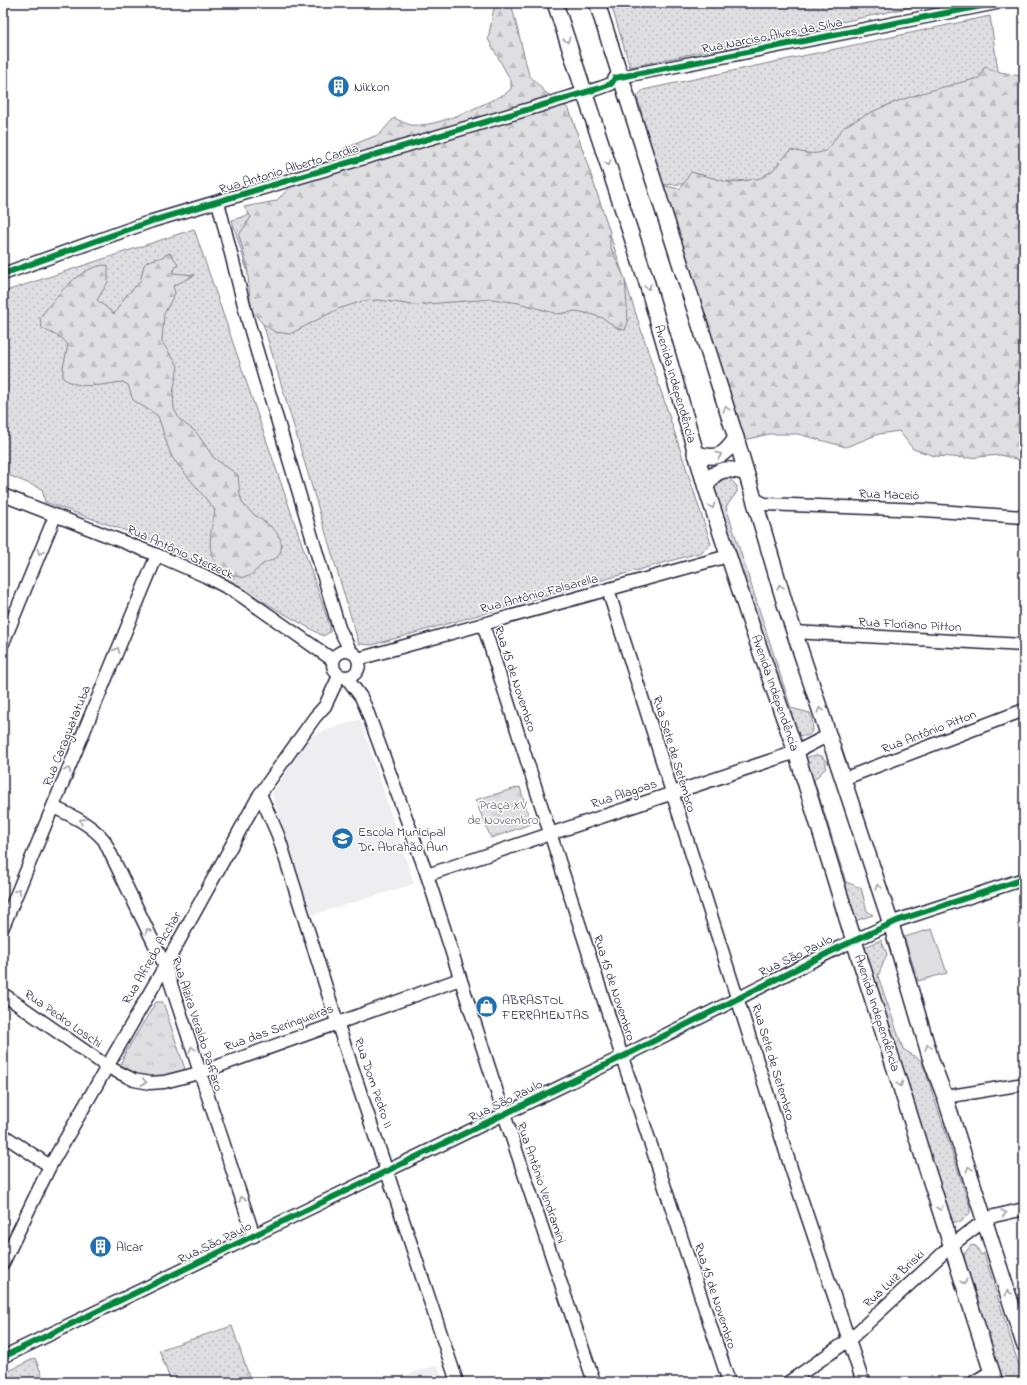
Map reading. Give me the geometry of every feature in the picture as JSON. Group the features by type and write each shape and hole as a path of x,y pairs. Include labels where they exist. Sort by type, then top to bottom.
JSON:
{"main road":[{"name":"Avenida Independência","path":"555,3 646,280 706,488 796,752 993,1377"},
{"path":"597,3 622,77 736,438 794,632 891,924 931,1060 945,1097 1024,1344"},
{"path":"695,453 707,457 718,456 729,448 736,438"},
{"path":"706,488 710,478 719,471 737,470 746,473"}],"street":[{"name":"Rua Narciso Alves da Silva","path":"584,92 610,84 615,78 997,3"},
{"name":"Rua Antonio Alberto Cardia","path":"3,274 152,221 584,92"},
{"path":"218,202 248,321 339,628 356,660 351,676 342,677 334,670 339,628"},
{"name":"Rua Antônio Sterzeck","path":"3,495 157,555 236,592 335,658"},
{"name":"Rua Maceió","path":"754,499 765,504 924,510 1024,517"},
{"path":"3,643 55,516"},
{"name":"Rua Caraguatatuba","path":"3,927 157,555"},
{"name":"Rua Antônio Falsarella","path":"356,660 728,556"},
{"name":"Rua Sete de Setembro","path":"608,590 671,794 863,1382"},
{"name":"Rua 15 de Novembro","path":"483,624 622,1057 729,1382"},
{"name":"Rua Floriano Pitton","path":"794,632 1024,645"},
{"path":"335,658 340,652 356,660"},
{"name":"Rua Antônio Vendramini","path":"356,660 361,697 427,875 504,1114 594,1382"},
{"name":"Rua Antônio Vendramini","path":"342,677 361,697"},
{"name":"Rua Alfredo Acchar","path":"3,1263 8,1238 108,1067 260,794 314,717 325,706 342,677"},
{"name":"Rua Antônio Pitton","path":"844,779 1024,710"},
{"name":"Rua Alagoas","path":"427,875 796,752 828,735"},
{"name":"Rua Dom Pedro II","path":"260,794 278,836 337,1022 457,1382"},
{"name":"Rua Alzira Veraldo Paffaro","path":"53,807 80,820 96,831 104,840 165,966 199,1073 254,1236"},
{"name":"Rua São Paulo","path":"3,1357 254,1236 387,1169 622,1057 738,997 854,940 891,924 1024,879"},
{"name":"Rua das Seringueiras","path":"108,1067 134,1080 150,1083 164,1082 199,1073 337,1022 460,979"},
{"name":"Rua Pedro Loschi","path":"3,994 108,1067"},
{"path":"945,1097 1024,1084"},
{"path":"3,1135 50,1166"},
{"name":"Rua Luiz Briski","path":"789,1382 849,1340 952,1245 985,1220 994,1216 1024,1209"},
{"path":"974,1382 993,1377"}],"shaded area":[{"name":"Escola Municipal Dr. Abrahão Aun","path":"360,719 414,884 312,915 272,794 310,736"},
{"path":"438,1365 444,1382 383,1382"}],"green space":[{"path":"497,3 510,3 512,7 529,75 545,92 569,109 610,232 610,246 625,279 628,322 625,330 617,328 603,318 590,314 576,311 558,314 519,303 492,299 413,305 379,300 363,301 338,309 290,334 275,332 263,324 251,310 247,265 239,235 251,217 244,207 276,201 311,167 332,160 345,148 380,134 394,118 411,125 434,123 459,115 505,94 511,89 511,81 488,39 494,8"},
{"path":"931,3 630,67 611,4"},
{"path":"990,16 1012,166 661,185 637,96 643,90"},
{"path":"985,66 991,70 1024,77 1024,461 1000,455 968,458 935,456 913,449 899,431 879,434 846,447 798,434 769,434 745,440 738,435 705,314 661,185 680,189 691,172 731,183 761,178 772,171 791,150 804,153 825,151 831,146 847,125 862,117 894,102 979,78"},
{"path":"571,115 711,544 702,552 372,645 359,644 232,220"},
{"path":"194,229 330,626 330,632 323,636 163,544 45,502 42,489 3,473 3,292"},
{"path":"170,253 178,264 172,273 195,275 173,286 175,293 164,314 162,342 178,366 173,393 174,409 180,420 196,432 214,458 238,475 242,502 249,510 274,530 281,542 281,550 278,556 263,564 253,574 246,577 238,577 228,573 220,568 214,561 211,553 210,537 215,510 171,456 158,416 133,400 128,385 123,382 84,386 70,382 63,378 63,368 68,345 63,339 42,328 40,318 53,301 78,276 88,270 98,266 108,265 108,282 97,300 114,314 125,297 140,282 144,265 148,261 160,258"},
{"path":"727,476 737,486 737,492 726,507 791,708 810,713 812,718 813,728 809,735 800,736 794,733 712,485 714,481"},
{"path":"816,755 822,756 826,762 826,768 814,780 846,882 861,888 867,911 873,915 852,922 804,758"},
{"name":"Praça XV de Novembro","path":"520,787 531,824 491,838 475,800"},
{"path":"932,929 947,973 918,981 904,937"},
{"path":"881,940 887,954 878,976 903,1049 922,1061 970,1207 970,1213 961,1222 952,1222 949,1219 860,949"},
{"path":"156,1002 163,1002 185,1069 168,1076 152,1078 136,1075 120,1066 125,1053"},
{"path":"971,1245 976,1246 981,1255 984,1253 1024,1382 999,1382 961,1262 965,1260 964,1254"},
{"path":"232,1326 251,1382 171,1382 159,1350"},
{"path":"35,1358 45,1382 3,1382 3,1374"}],"cycle path":[{"path":"3,274 152,221 600,88 611,84 615,78 997,3"},
{"path":"3,1357 622,1057 838,948 899,920 1024,879"}],"place":[{"name":"Nikkon","path":"338,87"},
{"name":"Escola Municipal Dr. Abrahão Aun","path":"343,839"},
{"name":"ABRASTOL FERRAMENTAS","path":"487,1007"},
{"name":"Alcar","path":"101,1247"}]}
